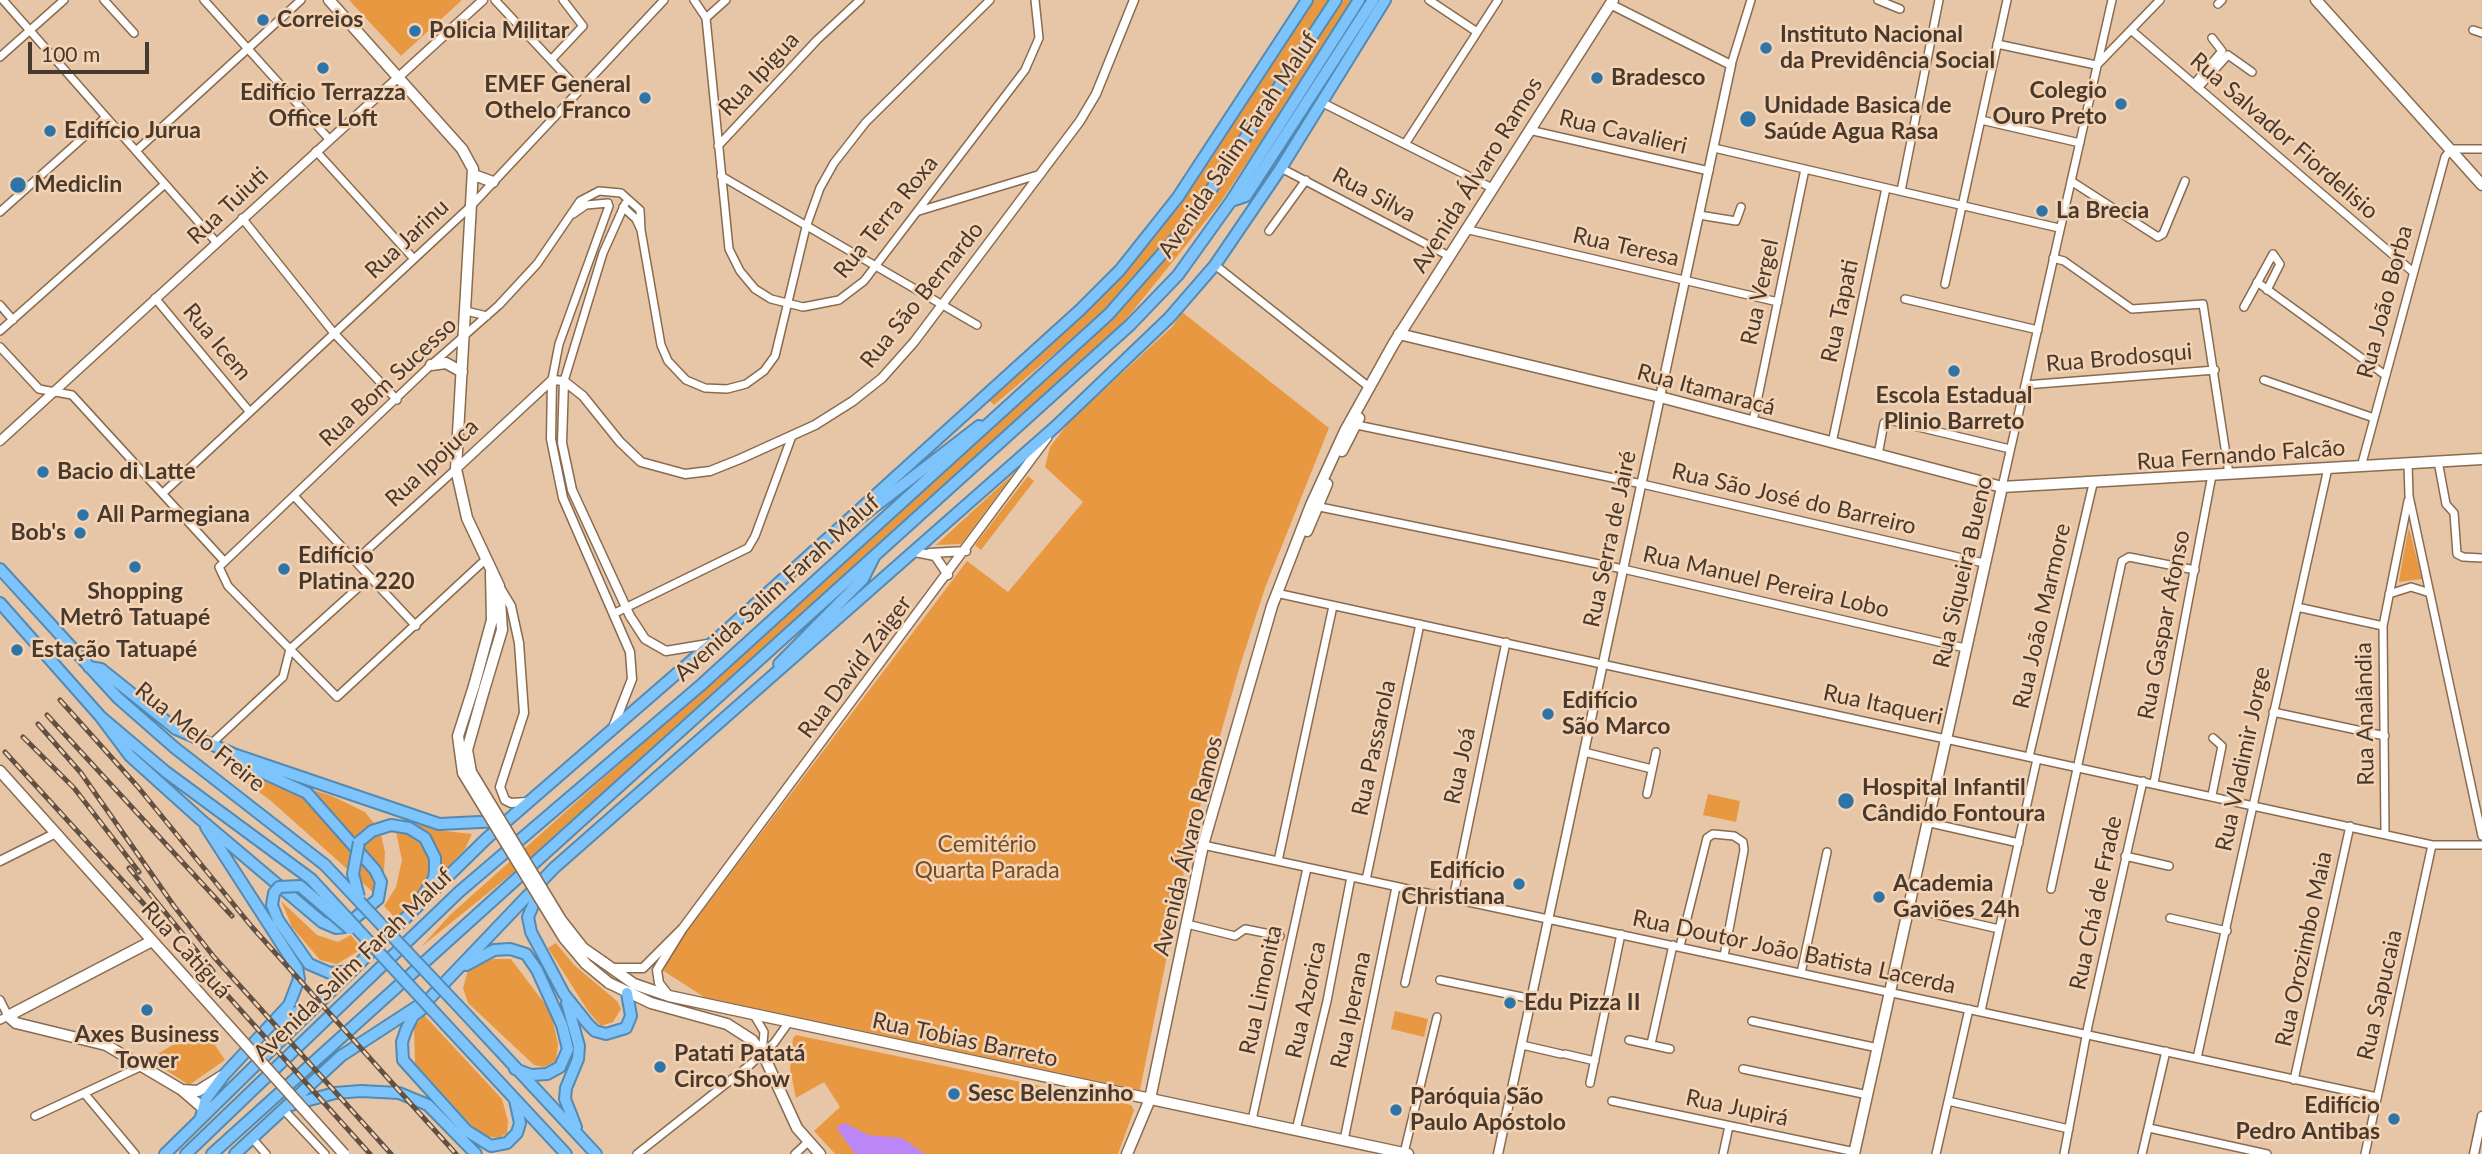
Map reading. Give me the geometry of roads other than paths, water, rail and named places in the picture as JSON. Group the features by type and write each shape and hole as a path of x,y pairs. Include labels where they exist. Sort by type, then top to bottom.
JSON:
{"highway":[{"name":"Avenida Salim Farah Maluf","path":"165,1154 202,1114 355,970 508,820 797,567 1080,310 1120,270 1178,197 1307,0"},
{"name":"Avenida Salim Farah Maluf","path":"186,1154 459,892 711,676 1109,314 1180,235 1336,0"},
{"name":"Avenida Salim Farah Maluf","path":"212,1154 1130,325 1178,275 1231,201 1359,0"},
{"path":"1231,201 1246,196 1373,0"},
{"name":"Avenida Salim Farah Maluf","path":"252,1138 354,1046 429,998 554,868 1055,427 1169,318 1215,265 1281,168 1385,0"},
{"path":"797,567 1033,383"},
{"path":"770,678 789,651 863,579 875,555"},
{"name":"Rua Melo Freire","path":"0,569 118,698 175,748 325,865 596,1154"},
{"name":"Rua Melo Freire","path":"0,603 100,716 166,772 311,879 375,946"},
{"path":"89,667 102,669 176,729 236,755 439,824 479,824 508,820"},
{"path":"100,716 130,756 201,819 329,926 344,928 379,899 381,882 376,870 319,804 296,785 257,770 236,755"},
{"path":"201,819 297,968 299,979 296,993 260,1038 224,1075 206,1099 202,1114"},
{"path":"359,900 353,874 359,842 372,831 391,825 409,828 425,838 435,858 435,870 421,906"},
{"path":"554,868 532,902 528,924 564,994 579,1046 565,1099 582,1139"},
{"path":"355,970 330,973 309,964 278,920 272,905 274,893 279,887 300,886 309,891 362,940 375,946 566,1154"},
{"path":"460,968 494,950 510,949 526,954 537,970 562,1025 568,1049 560,1067 547,1074 531,1075 515,1069"},
{"path":"564,994 594,1031 612,1034 626,1028 631,1021 627,993"},
{"path":"429,998 426,1007 413,1016 402,1042 401,1052 408,1069 467,1131 491,1146 507,1143 517,1133 520,1124 515,1100"},
{"path":"260,1038 291,1015 312,1009"},
{"path":"253,1089 259,1074 291,1030"},
{"path":"284,1108 335,1093 399,1093 428,1105 476,1154"},
{"path":"236,1154 252,1138"}],"main road":[{"path":"329,0 467,156 474,175 456,469 467,517 485,561 499,586 502,630 458,737 460,763 467,780 564,938 586,964 609,983 627,993 651,1003 727,1024 752,1040 762,1054 793,1120 820,1154"},
{"path":"2316,0 2482,184"},
{"name":"Avenida Álvaro Ramos","path":"1127,1154 1150,1099 1203,845 1276,593 1369,387 1399,334 1609,1"},
{"path":"474,175 493,182"},
{"name":"Rua Itamaracá","path":"1399,334 1660,397 2002,487"},
{"path":"431,365 446,363 462,372"},
{"name":"Avenida Álvaro Ramos","path":"1352,424 1377,382 1377,374"},
{"name":"Rua Fernando Falcão","path":"2002,487 2093,484 2482,459"},
{"name":"Rua Siqueira Bueno","path":"1855,1153 1944,738 2002,487"},
{"path":"479,688 492,620 491,572"},
{"name":"Rua Tobias Barreto","path":"479,688 467,750 471,772 561,920 583,947 634,984 669,996 754,1015 1406,1154"},
{"name":"Rua Catiguá","path":"0,771 344,1154"},
{"path":"4,1018 152,941"},
{"path":"4,1018 106,1045 182,1090 202,1114"},
{"path":"182,1090 198,1091 224,1075"}],"street":[{"path":"4,0 217,243"},
{"path":"0,57 64,0"},
{"path":"104,0 134,33"},
{"path":"204,0 329,139"},
{"path":"136,150 301,0"},
{"name":"Rua Tuiuti","path":"0,441 483,0"},
{"path":"495,0 579,90"},
{"path":"551,60 583,26 563,0"},
{"name":"Rua Jarinu","path":"163,493 472,205 664,0"},
{"name":"Rua Terra Roxa","path":"694,0 706,19 728,241 734,260 755,289 788,305 814,306 839,300 857,288 876,267 1025,70 1039,38 1035,0"},
{"path":"706,19 726,0"},
{"name":"Rua Ipigua","path":"718,146 817,40 860,0"},
{"path":"611,730 632,679 630,653 615,613 566,510 553,456 550,394 559,344 609,196 615,191 640,210 641,230 663,353 674,370 694,385 727,389 743,386 758,376 775,356 806,227 820,188 851,139 990,0"},
{"name":"Rua São Bernardo","path":"564,381 578,391 630,453 641,462 671,472 710,471 792,436 834,413 870,388 902,357 1042,174 1088,108 1134,0"},
{"path":"1429,0 1477,32"},
{"path":"1405,144 1497,0"},
{"path":"1609,1 1731,65 1751,0"},
{"path":"1878,0 1899,9"},
{"path":"1901,191 1939,0"},
{"path":"1945,284 2007,0"},
{"name":"Rua Siqueira Bueno","path":"2002,487 2112,0"},
{"path":"1997,44 2096,65 2160,0"},
{"name":"Rua Salvador Fiordelisio","path":"2131,30 2413,272"},
{"path":"2473,30 2482,33"},
{"path":"2104,31 2119,42"},
{"path":"2196,86 2222,51 2212,38"},
{"path":"2196,86 2228,55 2252,72"},
{"name":"Rua Serra de Jairé","path":"1498,1154 1731,65"},
{"path":"1321,102 1492,188"},
{"path":"0,212 106,117"},
{"path":"1980,120 2080,143"},
{"name":"Rua Cavalieri","path":"1529,130 1709,171"},
{"path":"1714,148 2059,228"},
{"path":"2451,149 2482,149"},
{"name":"Rua João Borba","path":"2361,467 2433,194 2451,149"},
{"path":"316,151 414,259"},
{"name":"Rua Silva","path":"1281,168 1449,256"},
{"name":"Rua Vergel","path":"1753,421 1805,169"},
{"path":"918,212 1042,174"},
{"path":"721,176 976,325"},
{"path":"1269,231 1306,180"},
{"path":"2071,181 2155,237 2163,234 2185,181"},
{"path":"0,331 165,184"},
{"name":"Rua Tapati","path":"1832,443 1886,188"},
{"name":"Rua Bom Sucesso","path":"223,562 431,365 487,316 537,264 567,219 589,194 615,191"},
{"path":"625,197 589,297 564,381 562,443 579,506 625,608 645,639 666,651 711,643"},
{"name":"Rua Bom Sucesso","path":"567,219 586,205 608,205"},
{"path":"608,205 614,209 622,208 636,219 641,230"},
{"path":"1699,215 1736,221 1741,207"},
{"path":"242,218 334,332 397,400"},
{"name":"Rua Teresa","path":"1465,229 1778,302"},
{"path":"2244,307 2273,254 2280,264 2267,290"},
{"path":"2053,258 2064,261 2133,309 2196,303 2205,308 2229,474"},
{"path":"1215,265 1369,387"},
{"path":"2257,282 2385,375"},
{"path":"577,292 589,297"},
{"name":"Rua Icem","path":"155,298 249,411"},
{"path":"1905,299 2038,330"},
{"path":"0,305 13,320"},
{"path":"466,311 487,316"},
{"path":"0,347 39,389 72,395 223,562 219,567 222,578 333,695 342,694 485,561"},
{"name":"Rua Brodosqui","path":"2025,385 2215,370"},
{"path":"552,380 564,381"},
{"name":"Rua Ipojuca","path":"355,561 552,380"},
{"path":"2264,380 2374,418"},
{"path":"535,393 562,394 578,391"},
{"path":"1878,455 1884,423 1889,420 2010,449"},
{"name":"Rua São José do Barreiro","path":"1352,424 1642,484 1984,562"},
{"name":"Rua David Zaiger","path":"669,996 659,983 657,970 682,928 966,551 1055,427"},
{"path":"615,613 748,548 755,536 792,436"},
{"path":"2438,461 2446,504 2454,513 2457,554 2463,558 2482,558"},
{"path":"2408,463 2409,496 2482,836"},
{"name":"Rua Vladimir Jorge","path":"2197,1058 2328,468"},
{"name":"Rua Gaspar Afonso","path":"2154,783 2212,475"},
{"name":"Rua João Marmore","path":"1982,1011 2019,843 2033,758 2093,484"},
{"path":"294,496 416,625"},
{"name":"Rua Analândia","path":"2385,833 2383,626 2409,496"},
{"path":"566,510 579,506"},
{"name":"Rua Manuel Pereira Lobo","path":"1314,506 1623,569 1965,648"},
{"path":"915,551 966,551"},
{"path":"930,553 940,561 948,575"},
{"path":"2050,890 2122,561 2129,558 2194,570"},
{"path":"211,744 283,677 290,649 370,577"},
{"path":"499,586 511,606 519,643 524,703 519,732 499,788 505,800 511,803 528,802"},
{"path":"2389,594 2411,587 2430,593"},
{"name":"Rua Itaqueri","path":"1276,593 2432,845 2482,845"},
{"path":"1278,861 1333,606"},
{"path":"2297,607 2383,626"},
{"name":"Rua Passarola","path":"1366,880 1420,624"},
{"name":"Rua Joá","path":"1453,899 1506,642"},
{"path":"2273,712 2385,736"},
{"path":"2212,795 2222,746 2213,738"},
{"path":"1584,752 1652,769"},
{"path":"1647,794 1656,752"},
{"name":"Rua Chá de Frade","path":"2064,1154 2087,1034 2143,781"},
{"path":"1926,822 2019,843"},
{"name":"Rua Orozimbo Maia","path":"2294,1080 2350,826"},
{"path":"0,861 56,833"},
{"path":"1651,1044 1705,844 1713,834 1738,837 1744,845 1724,956"},
{"name":"Rua Doutor João Batista Lacerda","path":"1203,845 2377,1097"},
{"name":"Rua Sapucaia","path":"2365,1154 2432,845"},
{"path":"1801,973 1827,852"},
{"path":"2125,856 2169,866"},
{"name":"Rua Limonita","path":"1252,1120 1307,868"},
{"name":"Rua Azorica","path":"1296,1130 1327,1001 1351,877"},
{"name":"Rua Iperana","path":"1344,1140 1396,887"},
{"path":"1405,983 1425,893"},
{"path":"1908,908 1999,929"},
{"path":"2170,918 2227,931"},
{"path":"1187,924 1235,936 1245,929 1280,936"},
{"name":"Rua David Zaiger","path":"607,965 643,968 682,928"},
{"path":"1590,1083 1621,934"},
{"path":"1440,980 1532,999"},
{"path":"0,1000 4,1018"},
{"path":"1936,1154 1969,1009"},
{"path":"754,1015 764,1032 762,1054"},
{"path":"1406,1154 1437,1017"},
{"path":"1752,1021 1878,1048"},
{"path":"637,1154 762,1054 789,1022"},
{"path":"1629,1040 1670,1049"},
{"path":"1522,1045 1595,1060"},
{"path":"2142,1154 2166,1051"},
{"path":"35,1116 142,1066"},
{"path":"1743,1069 1867,1095"},
{"path":"84,1093 135,1154"},
{"name":"Rua Jupirá","path":"1612,1101 1855,1153"},
{"path":"1948,1101 2069,1129"},
{"path":"284,1108 326,1154"},
{"path":"2474,1154 2482,1116"},
{"path":"1724,1154 1729,1126"},
{"path":"2149,1128 2267,1154"},
{"path":"252,1138 266,1154"},
{"path":"795,1154 808,1142"}],"railway":[{"path":"60,700 138,787 252,927 456,1154"},
{"path":"47,715 232,916"},
{"path":"38,724 81,773 174,906 214,957 391,1154"},
{"path":"23,737 74,788 139,872"},
{"path":"5,752 154,915"},
{"path":"129,868 213,971"},
{"path":"201,966 370,1154"}],"place":[{"name":"Correios","path":"263,20"},
{"name":"Policia Militar","path":"415,31"},
{"name":"Instituto Nacional da Previdência Social","path":"1766,48"},
{"name":"Edifício Terrazza Office Loft","path":"323,68"},
{"name":"Bradesco","path":"1597,78"},
{"name":"EMEF General Othelo Franco","path":"645,98"},
{"name":"Colegio Ouro Preto","path":"2121,104"},
{"name":"Unidade Basica de Saúde Agua Rasa","path":"1748,119"},
{"name":"Edifício Jurua","path":"50,131"},
{"name":"Mediclin","path":"18,185"},
{"name":"La Brecia","path":"2042,211"},
{"name":"Escola Estadual Plinio Barreto","path":"1954,371"},
{"name":"Bacio di Latte","path":"43,472"},
{"name":"All Parmegiana","path":"83,515"},
{"name":"Bob's","path":"80,533"},
{"name":"Shopping Metrô Tatuapé","path":"135,567"},
{"name":"Edifício Platina 220","path":"284,569"},
{"name":"Estação Tatuapé","path":"17,650"},
{"name":"Edifício São Marco","path":"1548,714"},
{"name":"Hospital Infantil Cândido Fontoura","path":"1846,801"},
{"name":"Edifício Christiana","path":"1519,884"},
{"name":"Academia Gaviões 24h","path":"1879,897"},
{"name":"Edu Pizza II","path":"1510,1003"},
{"name":"Axes Business Tower","path":"147,1010"},
{"name":"Patati Patatá Circo Show","path":"660,1067"},
{"name":"Sesc Belenzinho","path":"954,1094"},
{"name":"Paróquia São Paulo Apóstolo","path":"1396,1110"},
{"name":"Edifício Pedro Antibas","path":"2394,1119"}],"park label":[{"name":"Cemitério Quarta Parada","path":"987,858"}]}
